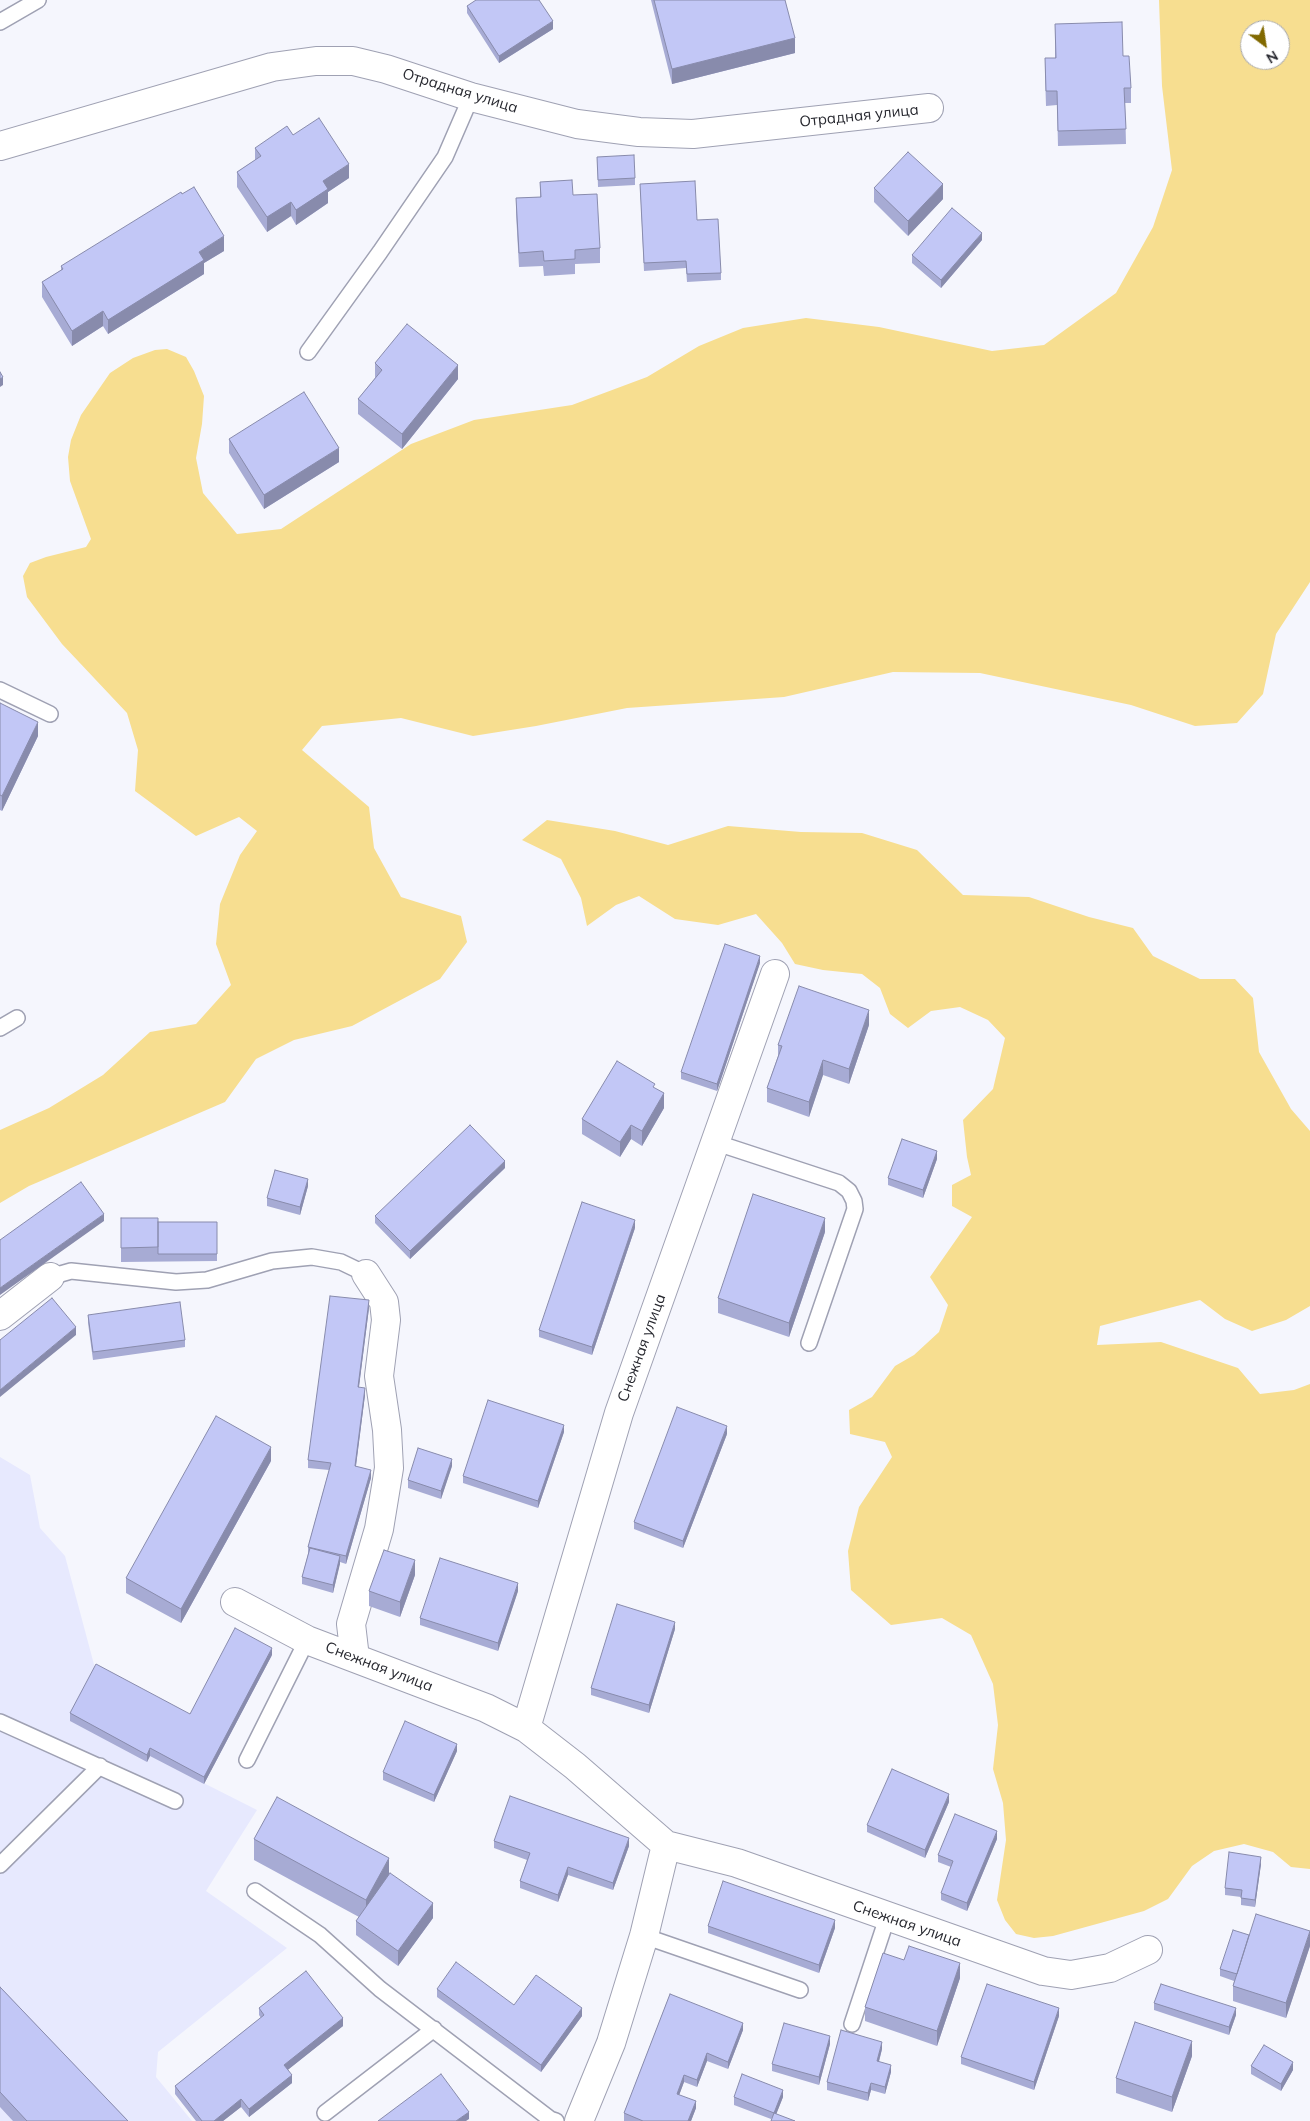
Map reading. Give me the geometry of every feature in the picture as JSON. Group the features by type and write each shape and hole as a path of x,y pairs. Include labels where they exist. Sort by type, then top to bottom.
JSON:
{"street":[{"name":"Отрадная улица","path":"0,146 272,67 316,61 353,62 386,69 471,98 577,124 639,132 693,134 929,108"},
{"name":"Снежная улица","path":"526,1728 619,1413 775,974"},
{"path":"355,1658 352,1624 379,1529 389,1468 387,1430 378,1376 386,1320 384,1302 366,1274"},
{"path":"0,1316 50,1277"},
{"name":"Снежная улица","path":"234,1602 307,1640 486,1708 526,1728 575,1766 666,1845 737,1863 887,1918 1043,1971 1071,1974 1110,1968 1148,1950"},
{"path":"579,2121 611,2043 644,1936 666,1845"}],"lane":[{"path":"0,22 38,0"},
{"path":"308,352 440,165 471,98"},
{"path":"0,690 50,714"},
{"path":"0,1028 17,1018"},
{"path":"714,1142 839,1183 849,1191 854,1201 855,1209 810,1343"},
{"path":"50,1277 72,1271 176,1282 207,1280 272,1261 312,1257 341,1262 366,1274"},
{"path":"247,1760 307,1640"},
{"path":"0,1722 175,1801"},
{"path":"0,1865 100,1766"},
{"path":"254,1891 320,1935 380,1989 550,2119 556,2121"},
{"path":"852,2024 887,1918"},
{"path":"644,1936 800,1990"},
{"path":"325,2113 434,2029"}],"shaded area":[{"path":"1159,0 1310,0 1310,582 1276,634 1263,694 1237,723 1195,726 1131,705 980,673 893,672 784,697 627,708 473,736 401,718 322,726 302,750 369,807 374,848 401,897 461,916 467,942 440,979 352,1026 294,1040 256,1059 225,1102 29,1186 0,1203 0,1130 49,1108 103,1075 150,1032 196,1024 231,985 216,944 220,904 240,855 257,831 239,817 196,836 135,791 138,750 127,713 62,644 27,597 23,576 30,563 86,547 91,539 70,481 68,457 71,440 81,415 110,373 133,358 155,350 167,349 186,357 204,396 202,424 196,458 203,493 237,534 281,529 411,444 474,420 572,405 647,377 699,346 743,328 806,318 879,327 992,351 1044,345 1116,293 1153,227 1172,170 1162,86"},
{"path":"547,820 615,831 668,845 728,826 801,832 862,833 917,850 963,895 1029,897 1089,917 1133,928 1153,956 1200,979 1235,979 1253,998 1259,1052 1291,1109 1310,1131 1310,1306 1286,1320 1252,1331 1225,1319 1200,1300 1100,1326 1097,1345 1161,1342 1238,1368 1260,1394 1294,1390 1310,1384 1310,1869 1291,1867 1273,1852 1244,1844 1214,1851 1192,1866 1168,1899 1144,1911 1053,1936 1034,1938 1016,1934 1005,1920 997,1900 1006,1840 1003,1803 993,1769 998,1725 993,1684 971,1635 942,1618 891,1625 851,1590 848,1551 859,1507 892,1457 885,1442 850,1434 849,1410 872,1397 895,1366 914,1355 939,1332 948,1305 930,1277 972,1217 952,1206 952,1185 971,1175 963,1120 993,1089 1005,1038 988,1020 960,1007 931,1011 908,1028 890,1014 880,988 862,974 823,970 795,964 782,943 756,914 718,925 675,919 639,896 616,905 587,926 581,898 561,859 522,840"},
{"path":"0,1457 30,1475 40,1528 65,1556 96,1672 168,1765 257,1810 206,1891 287,1948 158,2052 156,2077 192,2121 0,2121"}],"building":[{"path":"476,0 539,0 553,21 499,56 467,6"},
{"path":"654,0 785,0 795,38 672,69"},
{"path":"1122,22 1123,56 1129,56 1131,88 1124,88 1126,129 1058,131 1057,91 1046,91 1045,58 1056,58 1055,24"},
{"path":"319,118 349,164 323,181 328,189 296,210 291,202 267,217 237,172 261,156 255,148 287,126 293,135"},
{"path":"908,152 943,184 908,221 874,188"},
{"path":"634,155 635,178 598,180 597,157"},
{"path":"572,180 573,195 597,194 600,248 575,250 575,259 544,261 543,251 519,253 516,198 541,197 540,182"},
{"path":"695,181 697,220 718,219 721,273 687,274 686,261 644,263 640,184"},
{"path":"194,187 224,236 199,252 204,260 108,320 103,311 72,331 42,282 63,269 61,266 181,192 182,194"},
{"path":"952,208 982,233 941,280 912,255"},
{"path":"407,324 458,365 402,434 358,399 382,370 375,363"},
{"path":"304,392 339,448 264,495 229,439"},
{"path":"0,703 38,722 2,796 0,795"},
{"path":"725,944 760,956 717,1084 681,1072"},
{"path":"799,986 869,1010 849,1069 823,1060 809,1102 767,1088 782,1046 778,1045"},
{"path":"617,1061 655,1084 653,1087 664,1093 642,1131 631,1125 620,1142 582,1119"},
{"path":"470,1125 505,1161 410,1251 375,1216"},
{"path":"902,1139 937,1151 923,1190 888,1178"},
{"path":"275,1170 308,1179 300,1207 267,1198"},
{"path":"81,1182 104,1214 0,1288 0,1240"},
{"path":"753,1194 825,1218 789,1323 718,1298"},
{"path":"582,1202 635,1220 592,1347 539,1330"},
{"path":"121,1218 158,1218 158,1247 121,1248"},
{"path":"158,1222 217,1222 217,1254 158,1254"},
{"path":"330,1296 369,1300 358,1387 365,1388 355,1466 371,1470 346,1556 308,1547 331,1463 308,1460"},
{"path":"52,1298 76,1327 0,1390 0,1340"},
{"path":"180,1302 185,1340 93,1352 88,1315"},
{"path":"488,1400 564,1425 538,1501 463,1476"},
{"path":"677,1407 727,1426 683,1541 634,1522"},
{"path":"216,1416 271,1447 181,1609 126,1578"},
{"path":"418,1448 452,1459 441,1491 408,1480"},
{"path":"310,1548 340,1556 333,1585 302,1577"},
{"path":"384,1550 415,1560 400,1602 369,1591"},
{"path":"440,1558 518,1583 498,1643 420,1618"},
{"path":"617,1604 675,1622 649,1705 591,1688"},
{"path":"235,1628 272,1648 204,1777 150,1748 147,1755 70,1713 96,1664 190,1714"},
{"path":"405,1721 457,1744 434,1795 383,1772"},
{"path":"892,1769 949,1794 925,1850 867,1825"},
{"path":"510,1796 629,1838 613,1883 568,1867 558,1895 520,1881 530,1853 494,1841"},
{"path":"277,1797 389,1858 366,1900 254,1839"},
{"path":"955,1814 997,1831 967,1903 941,1893 953,1861 938,1855"},
{"path":"1229,1852 1261,1857 1255,1900 1241,1898 1242,1890 1225,1888"},
{"path":"390,1873 433,1903 398,1951 356,1921"},
{"path":"723,1881 835,1920 819,1965 708,1926"},
{"path":"1256,1914 1310,1931 1286,2003 1233,1986"},
{"path":"1233,1930 1249,1935 1237,1974 1220,1969"},
{"path":"909,1946 960,1963 937,2031 865,2007 883,1953 904,1960"},
{"path":"456,1962 514,2005 536,1975 582,2008 541,2065 437,1989"},
{"path":"306,1971 343,2018 284,2065 292,2075 249,2109 241,2099 214,2121 202,2121 175,2086 264,2015 259,2008"},
{"path":"987,1984 1059,2008 1034,2082 961,2057"},
{"path":"1161,1984 1236,2008 1229,2027 1154,2003"},
{"path":"0,1987 128,2121 27,2121 0,2092"},
{"path":"670,1994 743,2023 728,2062 707,2053 697,2080 684,2075 677,2094 696,2101 688,2121 643,2121 624,2113"},
{"path":"1135,2022 1192,2041 1172,2097 1116,2078"},
{"path":"784,2023 830,2036 819,2077 772,2064"},
{"path":"841,2030 882,2042 877,2061 891,2065 885,2087 871,2083 868,2093 827,2082"},
{"path":"1264,2045 1293,2062 1281,2084 1251,2066"},
{"path":"441,2074 469,2112 456,2121 378,2121"},
{"path":"742,2074 783,2090 774,2113 734,2097"},
{"path":"774,2113 795,2121 771,2121"}]}
